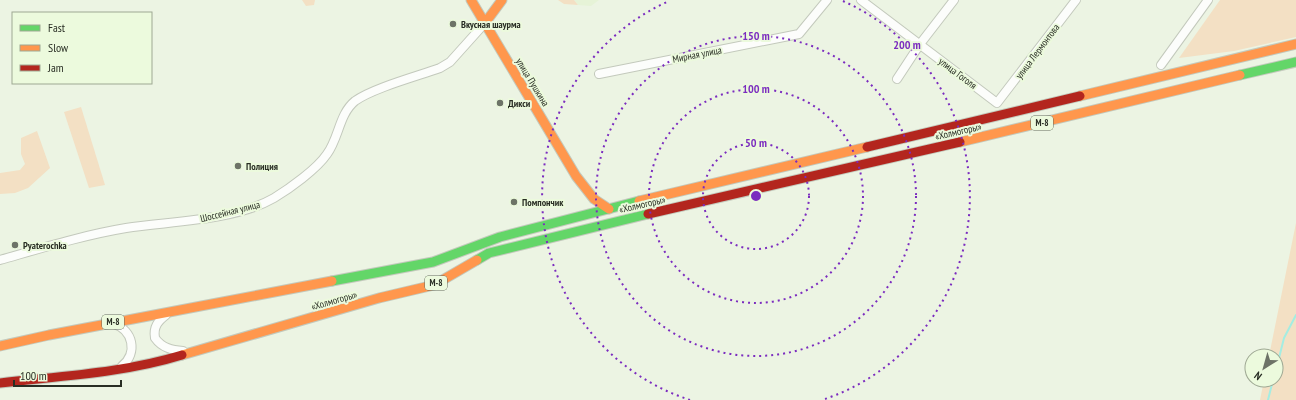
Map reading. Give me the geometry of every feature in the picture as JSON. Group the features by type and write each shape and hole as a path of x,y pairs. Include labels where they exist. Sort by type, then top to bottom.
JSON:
{"main road":[{"name":"улица Пушкина","path":"471,0 576,176"},
{"path":"485,23 502,0"},
{"name":"«Холмогоры»","path":"0,346 104,324 433,262 583,208 609,209 1296,44"},
{"name":"«Холмогоры»","path":"0,383 114,369 162,361 380,298 434,284 490,253 609,223 787,183 1296,62"},
{"path":"576,176 583,208"},
{"path":"576,176 588,194 602,206 609,209"}],"street":[{"name":"Мирная улица","path":"599,74 798,34 827,0"},
{"name":"улица Гоголя","path":"861,0 997,103"},
{"path":"897,79 920,44 954,0"},
{"name":"улица Лермонтова","path":"997,103 1076,0"},
{"path":"1161,66 1208,0"},
{"name":"Шоссейная улица","path":"0,260 125,229 211,218 249,208 273,199 301,180 327,155 345,112 355,101 369,94 440,68 450,62 485,23"},
{"path":"178,310 164,316 158,322 155,327 155,338 162,346 169,349 190,352"},
{"path":"104,324 115,324 124,329 132,342 130,357 123,365 114,369"}],"shaded area":[{"path":"302,0 315,0 314,5 306,6"},
{"path":"558,0 574,0 578,5 564,4"},
{"path":"574,0 599,0 591,6 578,5"},
{"path":"1220,0 1296,0 1296,37 1234,51 1179,58"},
{"path":"81,107 105,185 89,188 64,112"},
{"path":"37,131 50,168 28,188 15,193 0,194 0,173 20,170 25,164 21,154 21,138"},
{"path":"1296,223 1296,400 1260,400 1262,388 1284,388 1284,348 1271,348"}],"waterway":[{"path":"1282,348 1284,338 1296,315"},
{"path":"1268,400 1271,388"}],"traffic: fast":[{"path":"1240,75 1296,62"},
{"path":"332,281 433,262 500,237 639,201"},
{"path":"477,260 489,253 648,214"}],"traffic: slow":[{"path":"471,0 576,176 594,199 609,209"},
{"path":"485,23 502,0"},
{"path":"1080,96 1296,44"},
{"path":"960,142 1240,75"},
{"path":"639,201 867,147"},
{"path":"182,355 379,298 434,285 477,260"},
{"path":"0,346 49,335 332,281"}],"traffic: jam":[{"path":"867,147 1080,96"},
{"path":"648,214 960,142"},
{"path":"0,383 115,370 182,355"}],"place":[{"name":"Вкусная шаурма","path":"453,24"},
{"name":"Дикси","path":"500,103"},
{"name":"Полиция","path":"238,166"},
{"name":"Помпончик","path":"514,202"},
{"name":"Pyaterochka","path":"15,245"}]}
